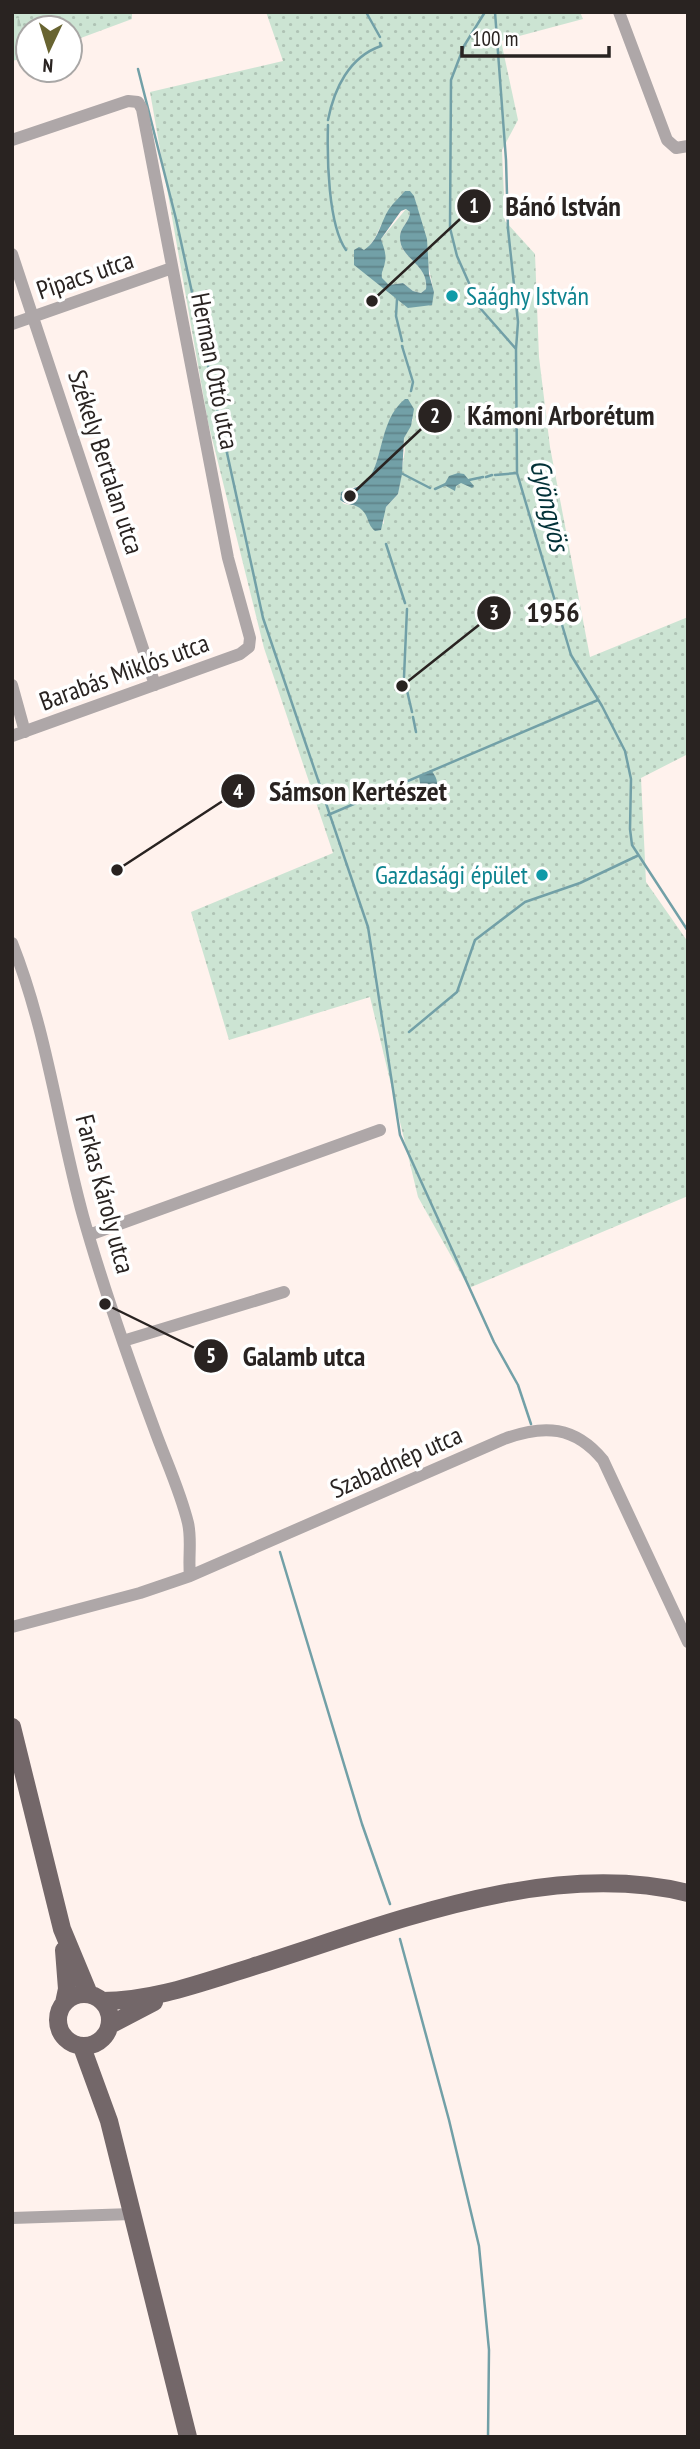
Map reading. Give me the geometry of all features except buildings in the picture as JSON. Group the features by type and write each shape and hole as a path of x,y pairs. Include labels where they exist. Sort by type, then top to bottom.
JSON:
{"main road":[{"path":"12,1727 62,1929 67,1989 58,2014 58,2028 66,2040 82,2047 100,2042 107,2034 110,2025 108,2008 96,1998 62,1929"},
{"path":"64,2003 71,1997 124,2001 176,1991 430,1911 504,1893 560,1885 593,1884 642,1886 688,1893"},
{"path":"110,2025 176,1991"},
{"path":"100,2042 109,2121 188,2437"},
{"path":"82,2047 109,2121"}],"street":[{"path":"619,12 667,140 676,148 688,146"},
{"name":"Herman Ottó utca","path":"12,140 128,101 138,102 142,109 228,558 250,638 249,647"},
{"name":"Székely Bertalan utca","path":"12,254 155,685"},
{"name":"Pipacs utca","path":"12,324 172,268"},
{"name":"Barabás Miklós utca","path":"18,734 240,654 249,647"},
{"path":"12,685 18,734"},
{"name":"Farkas Károly utca","path":"12,943 37,1014 89,1235 123,1341 188,1521 191,1543 190,1576"},
{"path":"89,1235 380,1130"},
{"path":"123,1341 284,1292"},
{"name":"Szabadnép utca","path":"12,1627 140,1593 190,1576 504,1439 543,1429 559,1430 573,1435 595,1450 609,1469 688,1642"},
{"path":"12,2218 132,2214"}],"green space":[{"path":"12,12 132,12 132,19 84,37 84,14 14,14 12,19"},
{"path":"266,12 580,12 583,19 501,41 518,120 502,150 505,221 535,254 539,357 550,447 590,657 688,617 688,754 641,778 646,882 688,942 688,1196 469,1288 418,1197 370,997 229,1040 191,912 333,853 264,648 208,422 150,92 283,61","holes":["414,196 434,293 409,308 355,265 381,225","413,419 404,438 405,450 398,494 386,507 384,524 357,506 344,504 340,500 341,492 363,484 374,471 385,433"]},
{"path":"14,18 12,61 12,19"},
{"path":"406,209 410,212 400,234 401,245 426,280 426,289 421,293 413,291 403,283 389,285 382,279 381,271 385,262 381,239"}],"water":[{"path":"405,191 410,191 414,196 427,239 429,274 434,292 432,305 408,308 354,265 354,250 359,247 364,250 369,246 389,209","holes":["406,209 410,212 400,238 404,251 419,267 426,280 426,289 421,293 413,291 403,283 389,285 382,278 386,256 381,239 401,211"]},
{"path":"405,399 408,399 414,409 411,426 404,438 398,494 386,507 381,530 375,531 362,510 340,500 341,492 363,484 370,477 390,420"},
{"path":"464,474 474,486 472,488 461,483 456,486 455,491 444,485 449,476"},
{"path":"431,770 437,783 435,789 428,793 421,790 419,776"}],"waterway":[{"path":"366,12 380,37"},
{"path":"485,12 464,46 451,80 450,228 457,256 480,308 516,349"},
{"name":"Gyöngyös","path":"495,12 506,160 508,229 518,322 517,473 571,655 625,751 631,779 632,845 688,931"},
{"path":"328,120 334,97 345,76 360,58 381,46 380,43"},
{"path":"138,69 176,219 263,618 368,927 400,1135 494,1342 518,1385 531,1424"},
{"path":"328,125 332,208 335,224 346,250"},
{"path":"397,299 396,316 402,341"},
{"path":"402,346 413,382 411,391"},
{"path":"399,472 430,488"},
{"path":"495,475 517,473"},
{"path":"486,477 492,475"},
{"path":"469,480 483,477"},
{"path":"435,489 446,484"},
{"path":"386,544 405,603"},
{"path":"404,677 407,609"},
{"path":"405,682 412,712"},
{"path":"328,815 598,700"},
{"path":"413,717 416,732"},
{"path":"409,1032 457,992 475,940 525,902 580,883 637,856"},
{"path":"280,1552 362,1824 390,1904"},
{"path":"400,1939 449,2120 479,2246 489,2350 488,2437"}],"place":[{"name":"Saághy István","path":"452,296"},
{"name":"Bánó lstván","path":"372,301"},
{"name":"Kámoni Arborétum","path":"350,496"},
{"name":"1956","path":"402,686"},
{"name":"Sámson Kertészet","path":"117,870"},
{"name":"Gazdasági épület","path":"542,875"},
{"name":"Galamb utca","path":"105,1304"}]}
